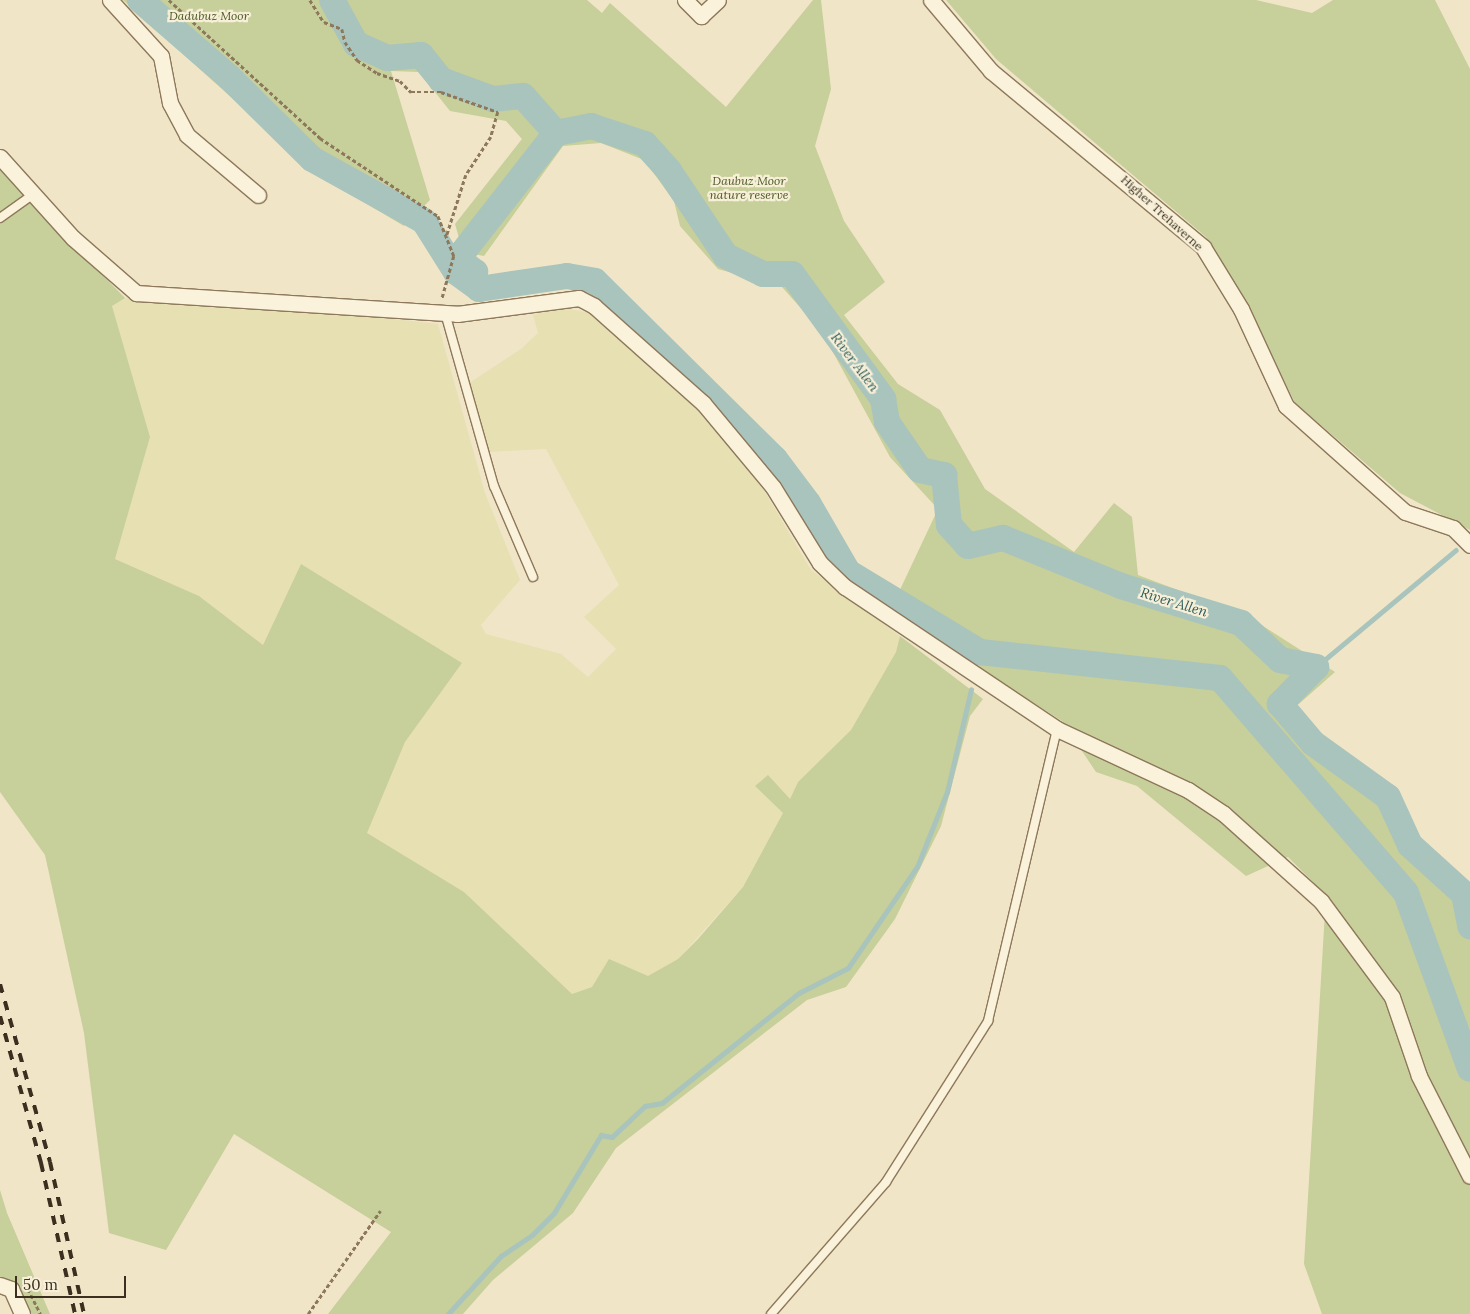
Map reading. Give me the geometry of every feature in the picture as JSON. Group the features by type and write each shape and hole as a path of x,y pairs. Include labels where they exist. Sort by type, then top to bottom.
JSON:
{"street":[{"path":"110,0 161,56 170,103 187,135 258,195"},
{"path":"685,0 701,16 718,0"},
{"name":"Higher Trehaverne","path":"931,0 991,71 1203,247 1241,309 1286,406 1405,512 1453,528 1470,544"},
{"path":"0,157 36,192 73,238 136,293 442,312 579,298 594,306 703,402 773,487 820,563 839,581 1058,729 1188,790 1224,814 1321,901 1392,997 1419,1076 1470,1176"},
{"path":"0,1285 12,1289 22,1314"}],"lane":[{"path":"0,218 36,192"},
{"path":"442,312 494,486 533,577"},
{"path":"771,1314 886,1182 988,1021 1058,729"}],"path":[{"path":"169,0 320,138 438,216 454,256 448,276 442,312"},
{"path":"310,0 324,22 342,29 345,42 357,60 378,73 400,81 411,92 440,92 498,112 491,137 466,175 446,237"},
{"path":"308,1314 380,1211"}],"shaded area":[{"path":"125,298 184,305 259,304 438,324 485,493 520,580 481,625 486,634 561,654 588,677 616,649 584,617 619,585 546,449 488,452 469,383 521,349 538,333 533,315 559,307 590,313 688,395 765,492 811,570 900,636 896,652 851,730 798,782 790,799 755,786 783,813 743,887 678,959 648,976 609,960 592,987 572,994 464,892 366,833 405,742 462,663 301,564 263,645 199,596 115,559 150,437 112,306"}],"green space":[{"path":"123,0 587,0 602,13 610,3 726,107 813,0 821,0 831,89 815,146 844,221 885,282 844,315 898,384 940,410 985,489 1074,552 1114,503 1132,517 1138,575 1249,617 1335,672 1283,718 1397,795 1397,847 1464,879 1470,888 1470,1314 1322,1314 1304,1264 1326,895 1288,857 1246,876 1137,786 1096,772 1062,721 890,611 938,509 890,457 822,332 782,287 718,269 680,226 674,201 644,160 601,143 563,146 484,256 463,252 455,224 522,139 506,121 450,111 419,72 391,71 430,200 404,226 315,173"},
{"path":"946,0 1256,0 1312,13 1333,0 1435,0 1470,69 1470,530 1400,493 1295,403 1242,295 1206,237 996,59"},
{"path":"0,170 125,298 112,306 150,437 115,559 199,596 263,645 301,564 462,663 405,742 367,833 464,892 572,994 592,987 609,959 648,976 678,959 698,939 743,887 783,813 755,786 768,775 790,799 798,782 851,730 896,652 900,636 983,699 970,716 941,826 895,919 846,987 807,1000 616,1148 573,1213 493,1280 463,1314 328,1314 391,1232 234,1134 166,1250 109,1233 84,1033 45,855 0,792"},
{"path":"0,1190 7,1213 50,1314 29,1314 20,1288 0,1277"}],"waterway":[{"path":"140,0 230,78 312,159 424,221 456,272 479,289 567,276 595,281 775,459 808,503 848,572 980,652 1220,678 1406,893 1470,1069"},
{"name":"River Allen","path":"332,0 356,44 387,58 421,55 441,80 493,99 523,96 556,133 591,126 645,144 669,171 726,256 763,274 792,274 883,399 887,422 920,470 944,475 949,525 968,546 1003,538 1121,586 1241,623 1280,660 1316,667 1280,704 1313,743 1388,797 1410,845 1464,894 1470,926"},
{"path":"470,279 475,272 462,262 463,252 556,133"},
{"path":"1316,667 1456,550"},
{"path":"978,662 980,652"},
{"path":"448,1314 501,1256 532,1235 554,1213 601,1135 612,1137 645,1106 662,1103 799,993 848,968 917,867 947,792 971,690"}],"railway":[{"path":"0,984 50,1162 84,1314"},
{"path":"0,1016 41,1163 75,1314"}],"park label":[{"name":"Dadubuz Moor","path":"209,16"},
{"name":"Daubuz Moor nature reserve","path":"749,188"}]}
